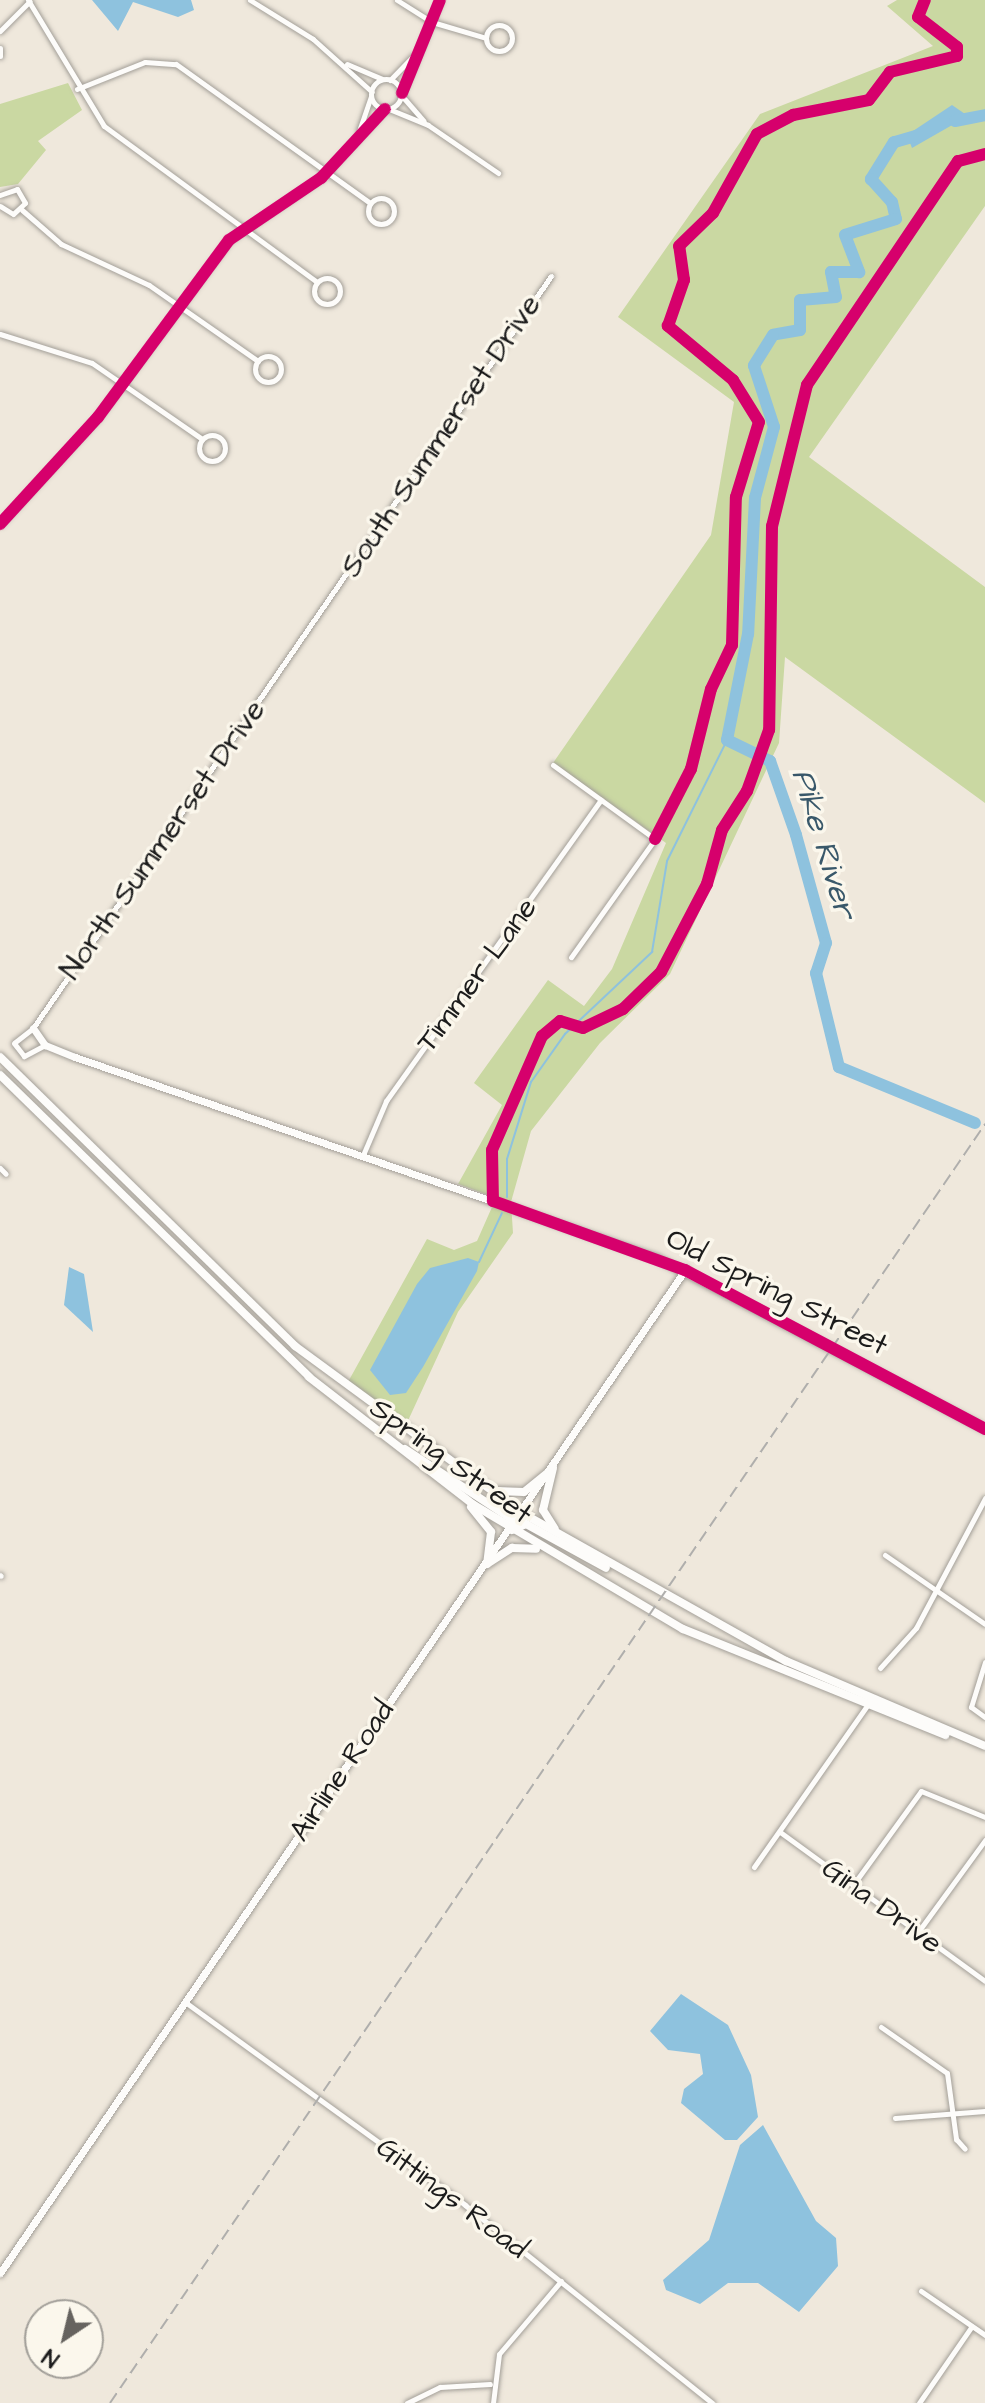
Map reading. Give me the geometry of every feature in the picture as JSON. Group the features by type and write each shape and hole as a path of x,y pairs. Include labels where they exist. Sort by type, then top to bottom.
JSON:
{"main road":[{"name":"Spring Street","path":"0,1057 295,1346 522,1513 629,1577 871,1699 985,1747"},
{"name":"Spring Street","path":"0,1075 267,1338 373,1430 457,1493 549,1554 672,1624 866,1708 985,1747"},
{"path":"373,1430 510,1518 522,1513"},
{"path":"484,1486 517,1495 553,1468"},
{"path":"553,1468 543,1510 576,1546"},
{"path":"457,1493 491,1532 487,1564"},
{"path":"512,1530 526,1524 629,1577"},
{"path":"487,1564 519,1547 549,1554"}],"street":[{"path":"0,31 30,0 77,89 113,134 317,282 336,281 336,300 319,301 317,282"},
{"path":"250,0 341,61 386,80 428,125"},
{"path":"397,0 432,22 486,38 500,51 512,37 497,25 486,38"},
{"path":"0,524 63,459 124,384 241,228 328,171 359,131 402,94 414,55 440,0"},
{"path":"0,48 0,56"},
{"path":"359,131 372,94 414,55"},
{"path":"341,61 387,109 428,125 498,173"},
{"path":"77,89 145,62 176,64 370,203 374,221 392,217 390,201 370,203"},
{"path":"0,195 20,191 22,210 61,244 181,306 258,361 260,380 279,376 273,357 258,361"},
{"path":"0,206 9,214 22,210"},
{"name":"South Summerset Drive","path":"331,596 551,276"},
{"path":"0,334 82,358 202,439 221,438 221,457 205,458 202,439"},
{"name":"North Summerset Drive","path":"45,1045 24,1056 17,1052 14,1043 33,1028 331,596"},
{"path":"553,765 655,839 571,957"},
{"name":"Timmer Lane","path":"363,1155 386,1101 601,800"},
{"path":"33,1028 45,1045"},
{"name":"Old Spring Street","path":"45,1045 685,1270 985,1429"},
{"path":"0,1168 6,1174"},
{"name":"Airline Road","path":"0,2273 512,1530 685,1270"},
{"path":"880,1668 896,1656 937,1591 985,1498"},
{"path":"885,1555 985,1624"},
{"path":"985,1662 971,1707 985,1717"},
{"path":"754,1867 871,1699"},
{"path":"853,1885 921,1791 985,1817"},
{"name":"Gina Drive","path":"780,1832 985,1979"},
{"path":"918,1932 985,1840"},
{"name":"Gittings Road","path":"185,2002 561,2281 712,2403"},
{"path":"881,2027 947,2073 954,2114 965,2149"},
{"path":"895,2118 985,2111"},
{"path":"493,2403 490,2384 499,2354 561,2281"},
{"path":"921,2291 985,2335"},
{"path":"919,2403 972,2326"},
{"path":"407,2403 440,2387 490,2384"}],"green space":[{"path":"897,0 985,0 985,206 809,457 985,587 985,803 785,657 779,743 670,974 600,1043 531,1131 511,1202 513,1233 458,1312 406,1425 348,1382 427,1239 454,1250 477,1241 496,1198 458,1184 502,1105 474,1083 548,980 584,1006 612,969 666,843 553,763 711,535 734,402 618,317 760,114 933,46 887,6"},
{"path":"68,83 82,110 38,141 46,150 18,184 0,187 0,104"}],"water":[{"path":"92,0 191,0 194,10 178,17 133,2 118,31"},
{"path":"952,105 968,116 912,148 907,135"},
{"path":"468,1258 479,1262 477,1271 423,1367 406,1393 390,1395 370,1370 417,1284 430,1268"},
{"path":"69,1267 84,1274 93,1332 64,1305"},
{"path":"681,1994 728,2025 751,2075 758,2117 737,2140 725,2140 681,2103 684,2089 703,2074 700,2054 668,2050 650,2031"},
{"path":"763,2125 816,2221 836,2238 838,2266 799,2312 758,2283 728,2283 700,2304 666,2290 663,2280 709,2240 740,2145"}],"waterway":[{"name":"Pike River","path":"955,121 985,115"},
{"name":"Pike River","path":"919,135 894,142 871,179 892,202 896,219 845,235 859,272 831,272 836,297 800,300 800,330 773,335 754,366 774,427 755,498 748,634 727,740 770,761 796,835 826,943 816,973 839,1067 975,1123"},
{"path":"507,1197 507,1159 531,1082 565,1034 652,952 667,861 727,740"},
{"path":"479,1262 502,1213"}],"railway":[{"path":"110,2403 985,1124"}],"cycle path":[{"path":"402,93 440,0"},
{"path":"655,839 691,769 711,689 732,645 736,497 759,422 733,380 668,326 684,280 679,246 713,213 757,134 793,115 869,100 890,72 957,56 957,47 918,17 925,0"},
{"path":"0,524 98,417 229,240 321,178 385,109"},
{"path":"985,154 958,161 807,385 772,526 769,730 747,791 722,830 707,884 661,972 623,1009 583,1028 560,1021 542,1036 492,1150 493,1201 685,1270 985,1429"}]}
